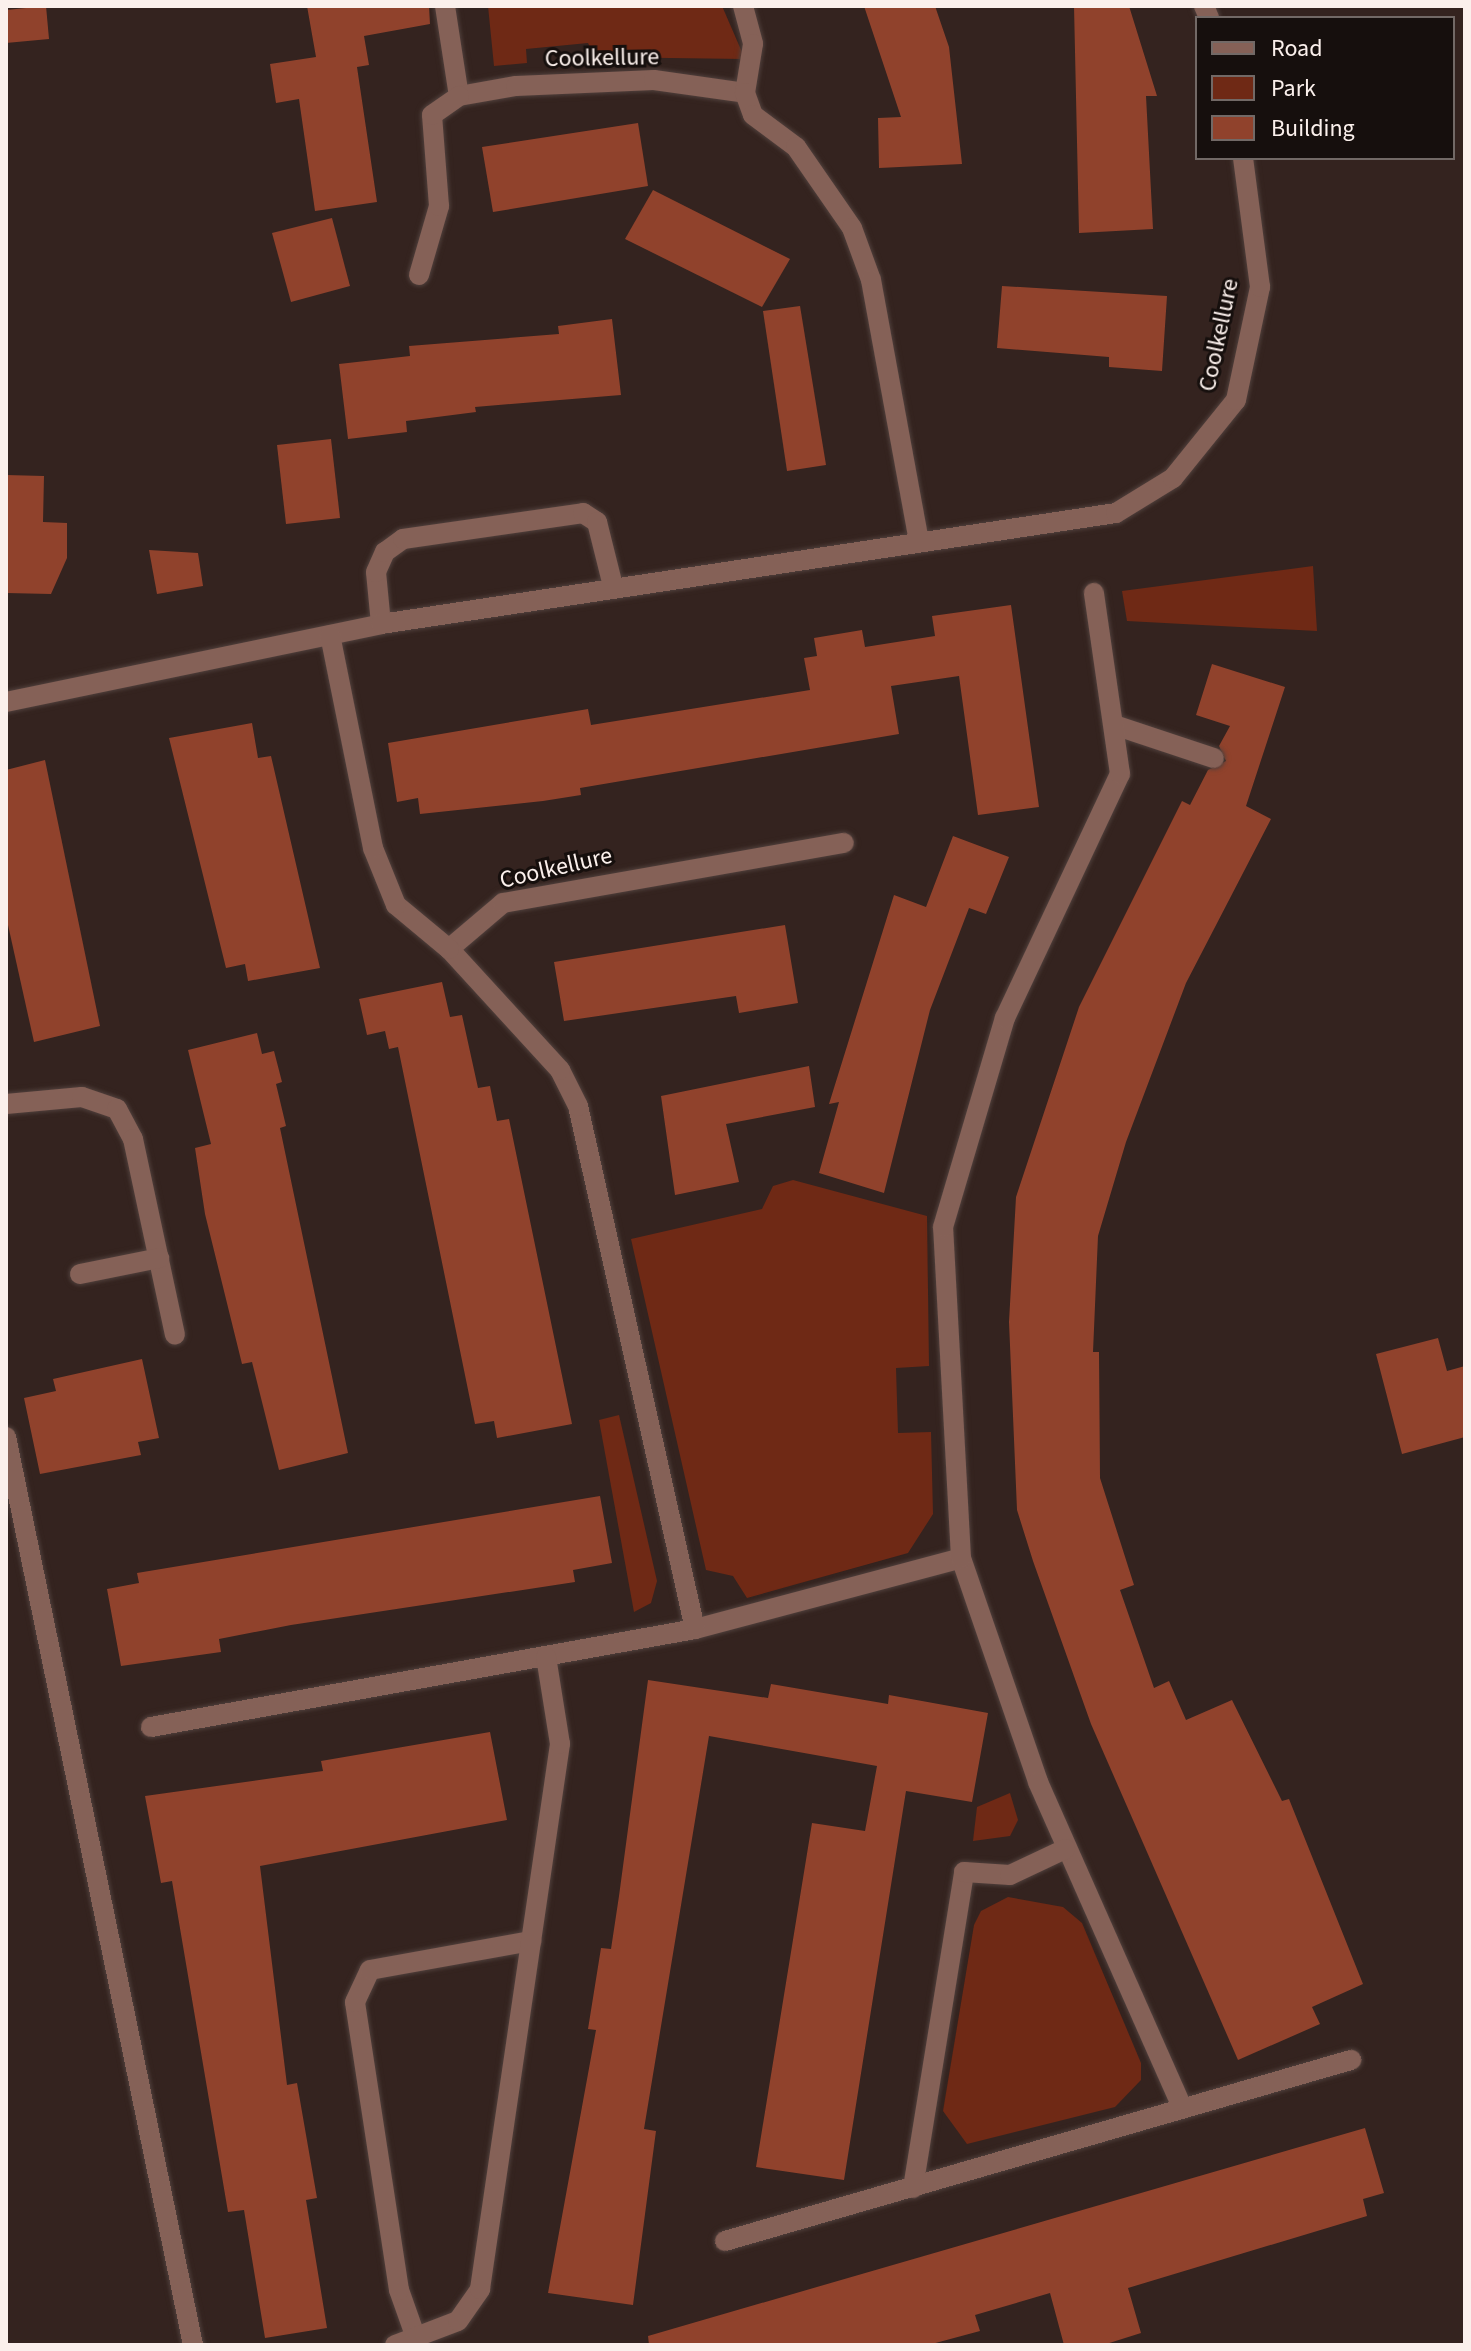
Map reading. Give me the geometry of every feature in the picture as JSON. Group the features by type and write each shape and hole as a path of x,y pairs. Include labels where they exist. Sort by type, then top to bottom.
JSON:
{"street":[{"path":"419,275 439,206 432,115 459,96 445,6"},
{"path":"743,6 753,44 745,93 753,115 796,147 852,228 871,280 919,541"},
{"name":"Coolkellure","path":"459,96 516,86 654,80 745,93"},
{"name":"Coolkellure","path":"6,702 381,624 613,586 1116,513 1173,478 1236,400 1260,287 1243,160"},
{"path":"381,624 376,572 385,552 403,539 583,513 597,522 613,586"},
{"path":"1094,593 1117,726 1120,774 1005,1018 946,1209 961,1558 1065,1849 1182,2107"},
{"path":"330,635 373,848 396,905 449,949 560,1070 578,1106 695,1629"},
{"path":"1117,726 1214,758"},
{"name":"Coolkellure","path":"449,949 503,903 844,843"},
{"path":"6,1104 82,1097 117,1109 133,1139 175,1335"},
{"path":"80,1274 159,1258"},
{"path":"6,1437 193,2345"},
{"path":"151,1727 695,1629 961,1558"},
{"path":"395,2345 458,2321 480,2289 560,1744 546,1657"},
{"path":"913,2188 964,1872 1010,1875 1065,1849"},
{"path":"416,2338 399,2290 355,2002 370,1970 531,1941"},
{"path":"725,2241 1351,2060"}],"green space":[{"path":"488,6 722,6 745,59 595,57 588,43 526,49 527,63 494,66"},
{"path":"1313,566 1317,631 1127,621 1122,591"},
{"path":"793,1180 927,1216 929,1366 896,1368 898,1433 931,1432 933,1514 908,1553 747,1598 733,1576 706,1570 631,1239 762,1209 773,1186"},
{"path":"619,1415 657,1581 651,1603 634,1612 599,1420"},
{"path":"1010,1793 1018,1820 1010,1836 973,1841 977,1807"},
{"path":"1008,1897 1063,1907 1082,1923 1141,2063 1141,2080 1115,2107 967,2144 943,2111 974,1925 981,1911"}],"building":[{"path":"46,6 49,39 6,43 6,10"},
{"path":"307,6 429,6 430,24 364,36 369,65 357,67 377,202 315,211 299,99 276,103 270,64 316,57"},
{"path":"864,6 935,6 949,47 962,164 879,168 878,118 901,117"},
{"path":"1074,6 1129,6 1157,96 1146,96 1153,229 1079,233"},
{"path":"638,123 648,186 493,212 482,147"},
{"path":"653,190 790,259 762,307 625,239"},
{"path":"332,218 350,286 291,302 272,233"},
{"path":"1002,286 1167,296 1162,371 1109,367 1109,357 997,348"},
{"path":"800,306 826,465 787,471 763,311"},
{"path":"612,319 621,395 475,407 476,412 406,421 407,432 348,439 339,364 410,356 409,346 559,334 558,326"},
{"path":"331,439 340,518 286,524 277,445"},
{"path":"6,475 44,476 43,522 67,523 67,558 51,594 6,593"},
{"path":"149,550 198,553 203,586 157,594"},
{"path":"1011,605 1039,807 978,815 959,676 891,686 899,734 580,788 581,795 543,801 420,814 418,798 397,802 388,743 588,709 591,725 810,690 804,658 817,656 814,638 862,630 865,647 935,636 932,616"},
{"path":"1212,664 1285,687 1246,806 1271,819 1186,983 1126,1142 1098,1236 1093,1352 1099,1352 1100,1478 1134,1585 1120,1590 1154,1688 1169,1681 1186,1720 1232,1700 1282,1801 1289,1799 1363,1984 1312,2007 1320,2024 1238,2060 1091,1724 1017,1510 1009,1322 1016,1197 1079,1007 1182,801 1190,805 1208,770 1226,761 1219,746 1230,726 1196,715"},
{"path":"252,723 258,758 271,756 320,968 248,981 245,964 226,968 169,738"},
{"path":"45,760 100,1026 34,1042 6,916 6,770"},
{"path":"953,836 1009,857 986,914 969,908 930,1010 884,1193 819,1173 839,1102 829,1104 894,895 926,907"},
{"path":"785,925 798,1003 739,1013 736,996 564,1021 554,962"},
{"path":"442,982 450,1017 462,1015 478,1088 490,1086 497,1121 509,1119 572,1424 497,1438 494,1421 475,1424 398,1047 389,1049 385,1031 367,1035 359,999"},
{"path":"257,1033 262,1054 274,1051 282,1082 276,1084 286,1126 280,1128 348,1453 279,1470 252,1362 242,1364 205,1214 195,1148 211,1144 188,1050"},
{"path":"809,1066 815,1107 726,1124 739,1182 675,1195 661,1096"},
{"path":"1438,1338 1447,1371 1465,1366 1465,1437 1402,1454 1376,1354"},
{"path":"142,1359 159,1438 138,1442 141,1455 40,1474 24,1398 56,1391 53,1379"},
{"path":"600,1496 612,1563 573,1570 575,1582 291,1625 219,1639 221,1652 121,1666 107,1589 139,1583 137,1573"},
{"path":"648,1680 768,1698 771,1684 888,1704 889,1695 988,1713 972,1802 906,1791 844,2180 756,2167 812,1823 865,1831 877,1766 709,1736 644,2129 656,2131 633,2305 548,2293 596,2030 588,2029 601,1948 611,1949"},
{"path":"490,1732 507,1820 260,1866 287,2085 297,2083 317,2198 306,2200 327,2328 265,2338 244,2210 228,2212 172,1881 161,1883 145,1796 323,1771 321,1761"},
{"path":"1365,2128 1384,2193 1363,2199 1367,2216 1128,2288 1141,2333 1103,2345 1064,2345 1050,2293 975,2315 980,2331 928,2345 649,2345 648,2336"}]}
